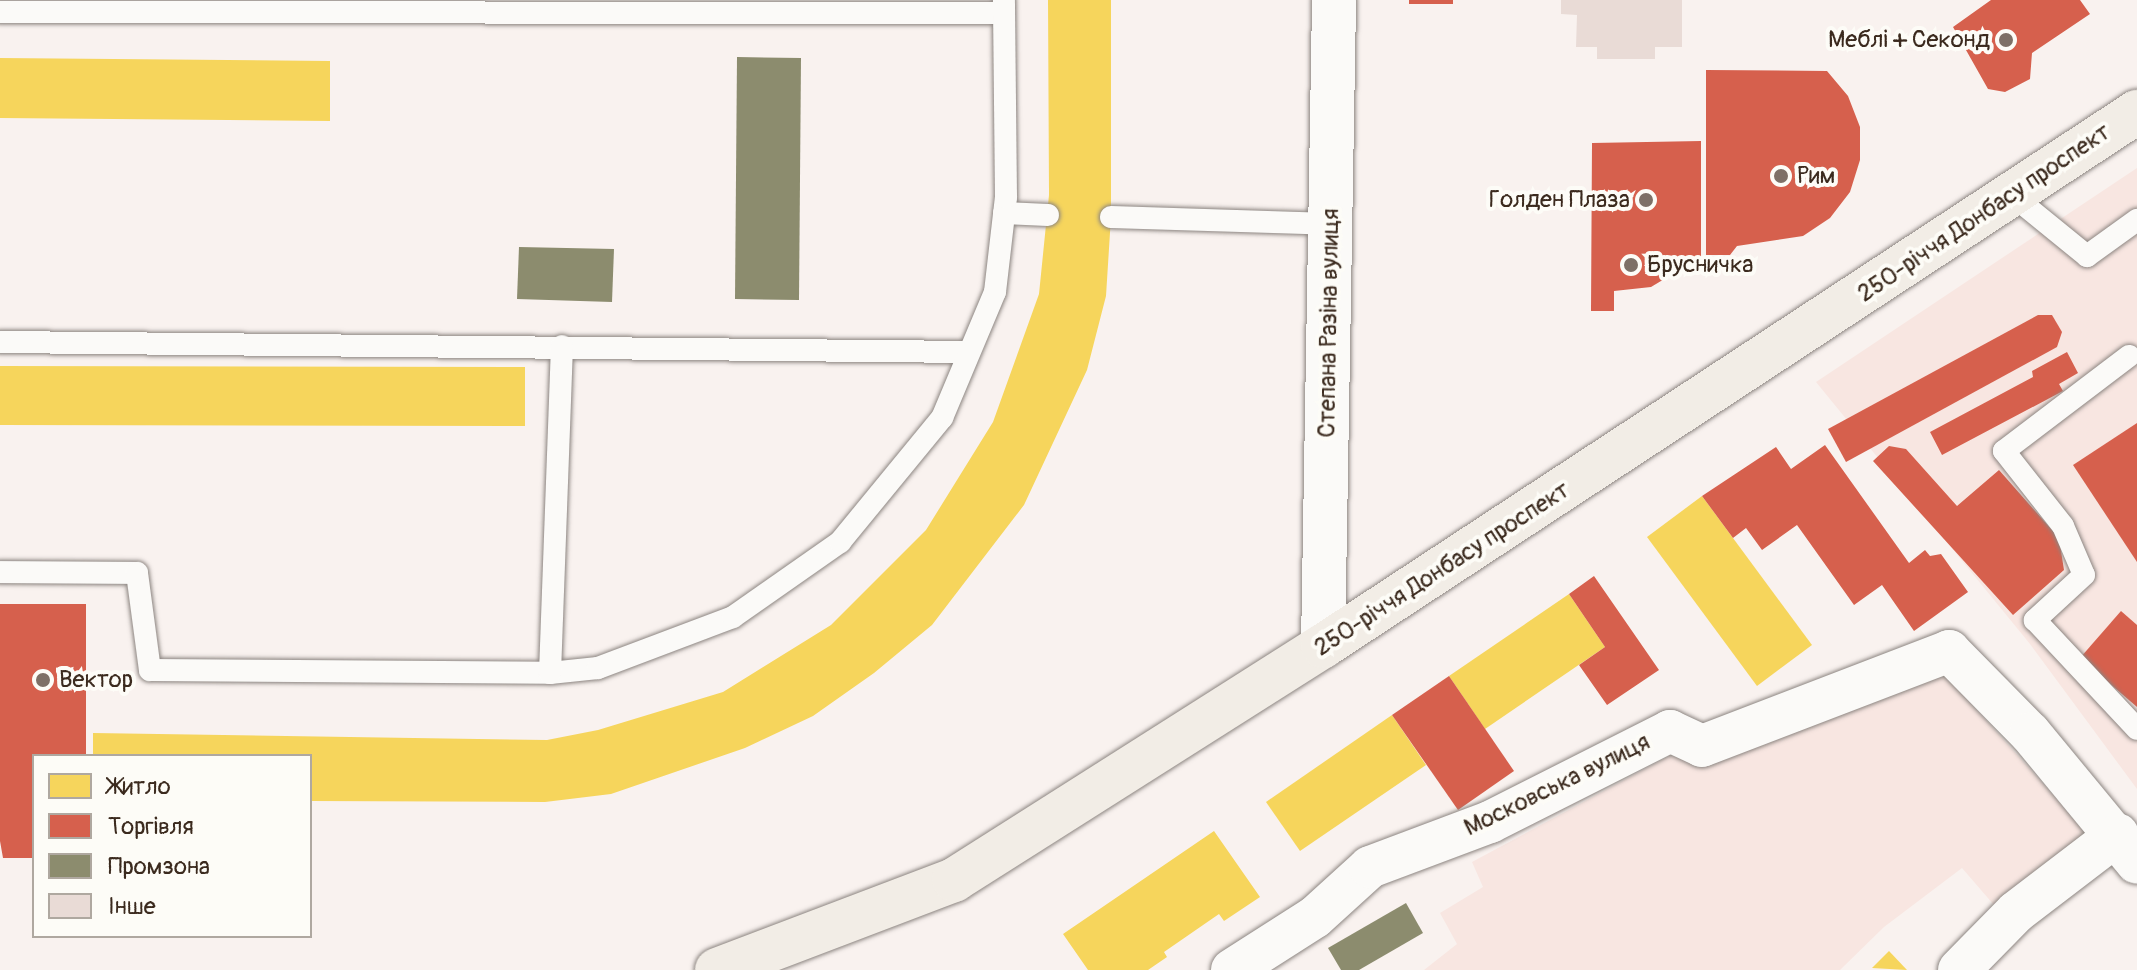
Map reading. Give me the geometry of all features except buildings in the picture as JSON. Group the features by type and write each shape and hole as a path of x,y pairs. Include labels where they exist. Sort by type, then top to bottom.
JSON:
{"main road":[{"name":"250-річчя Донбасу проспект","path":"717,970 954,880 1323,646 2137,112"}],"street":[{"name":"Степана Разіна вулиця","path":"1323,646 1334,0"},
{"name":"Московська вулиця","path":"1232,970 1315,917 1370,867 1490,822 1670,731 1702,746 1949,651 2128,849"},
{"path":"1959,970 2016,912 2128,849"}],"lane":[{"path":"0,12 328,6 1004,6 1004,213 995,292 942,418 840,542 733,617 598,668 550,673 150,670 137,573 0,572"},
{"path":"2012,195 2087,256 2137,220"},
{"path":"1004,213 1048,215"},
{"path":"1111,217 1330,224"},
{"path":"0,342 969,352"},
{"path":"550,673 562,346"},
{"path":"2129,356 2004,451 2063,526 2084,575 2035,620 2137,729"}],"shaded area":[{"path":"2137,168 2137,789 2030,644 1816,382"},
{"path":"1937,666 2094,840 2000,912 1962,868 1884,927 1840,970 1424,970 1457,944 1440,913 1483,887 1472,862 1682,749"}],"place":[{"name":"Меблі + Секонд","path":"2006,40"},
{"name":"Рим","path":"1781,176"},
{"name":"Голден Плаза","path":"1646,200"},
{"name":"Брусничка","path":"1631,265"},
{"name":"Вектор","path":"43,680"}]}
